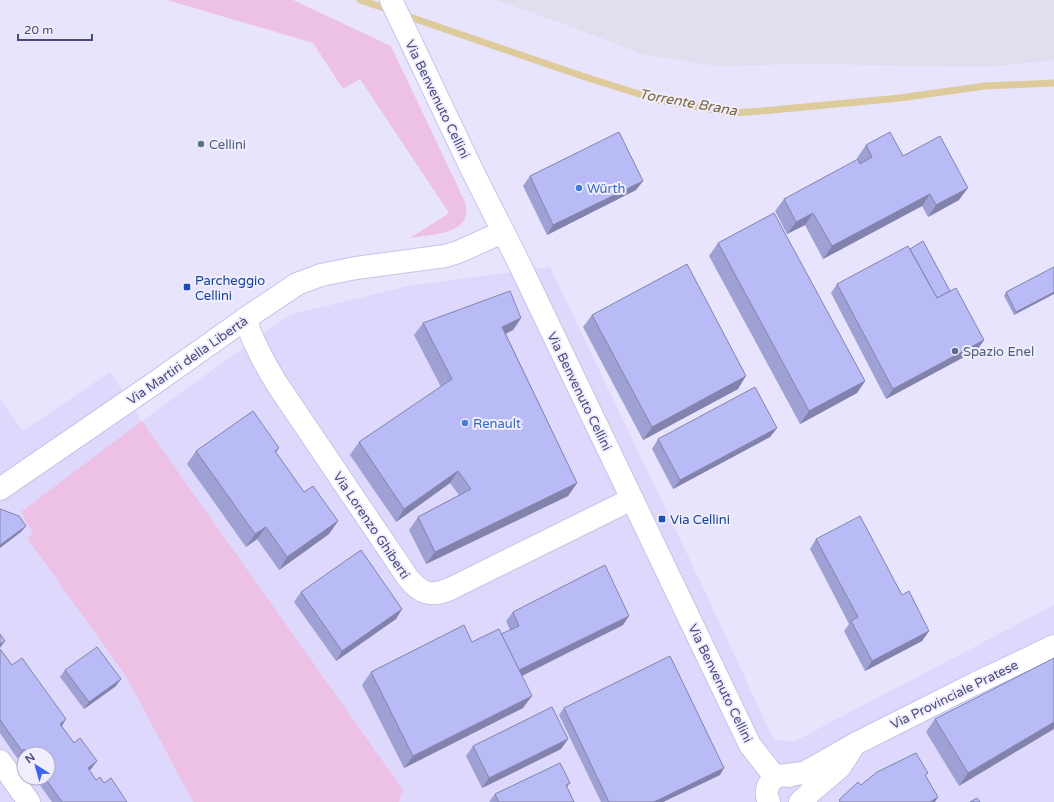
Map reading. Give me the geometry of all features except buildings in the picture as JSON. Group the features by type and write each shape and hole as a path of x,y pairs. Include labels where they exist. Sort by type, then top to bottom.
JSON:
{"street":[{"name":"Via Benvenuto Cellini","path":"391,0 750,745 781,776 794,778 800,785 802,793 800,802"},
{"name":"Via Martiri della Libertà","path":"0,489 287,290 321,275 356,268 445,256 458,252 503,232"},
{"name":"Via Lorenzo Ghiberti","path":"246,319 249,331 261,358 277,384 408,578 419,589 433,594 450,589 632,499"},
{"name":"Via Provinciale Pratese","path":"781,776 804,773 855,744 1054,646"},
{"path":"800,802 840,767 855,744"},
{"path":"0,761 29,802"},
{"path":"769,802 766,796 767,787 770,781 781,776"}],"shaded area":[{"path":"167,0 293,0 391,46 465,202 466,213 464,221 458,227 449,231 410,238 449,213 360,79 343,89 313,43"},
{"path":"496,0 1054,0 1054,59 985,67 812,64 716,66 642,54"},
{"path":"550,267 774,740 795,741 1054,605 1054,802 0,802 0,399 23,431 110,372 142,421 289,315 408,286"},
{"path":"142,421 403,790 399,802 193,802 126,676 27,538 33,534 21,512"}],"waterway":[{"name":"Torrente Brana","path":"360,0 390,10"},
{"name":"Torrente Brana","path":"404,15 582,76 658,100 732,113 900,98 985,86 1054,83"}],"place":[{"name":"Cellini","path":"201,144"},
{"name":"Würth","path":"579,188"},
{"name":"Parcheggio Cellini","path":"187,287"},
{"name":"Spazio Enel","path":"955,351"},
{"name":"Renault","path":"465,423"},
{"name":"Via Cellini","path":"662,519"}]}
